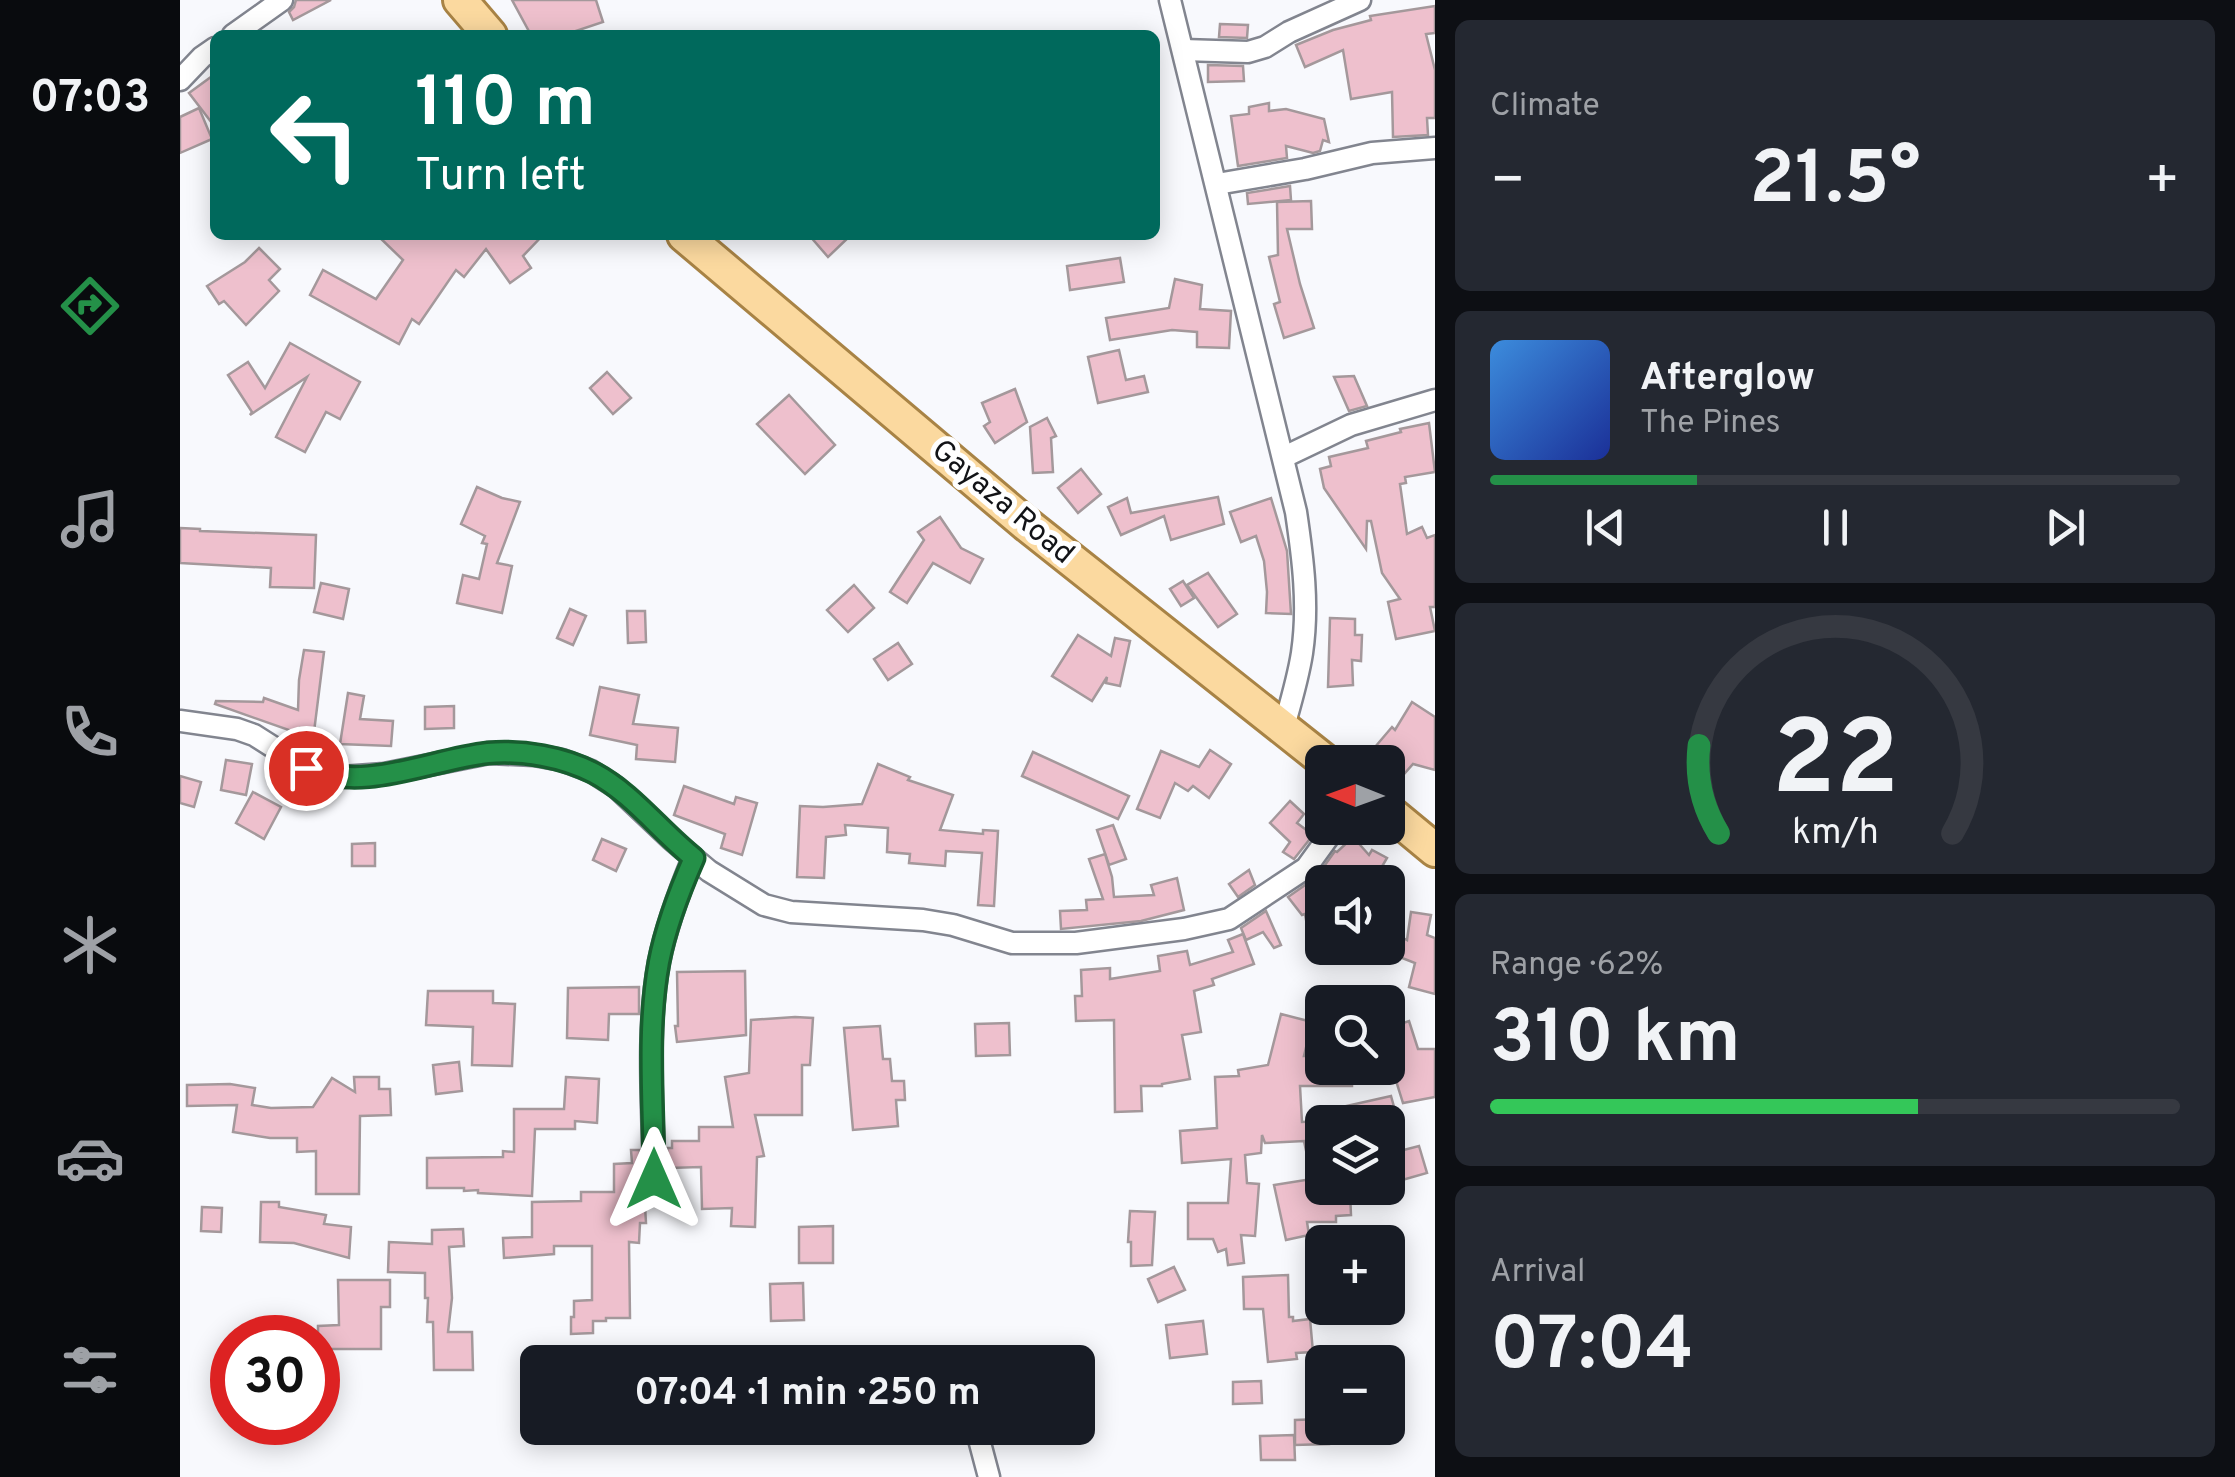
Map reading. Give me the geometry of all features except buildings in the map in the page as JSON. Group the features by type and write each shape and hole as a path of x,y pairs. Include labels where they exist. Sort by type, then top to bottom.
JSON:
{"main road":[{"path":"460,0 486,30"},
{"name":"Gayaza Road","path":"690,240 1026,524 1305,746"},
{"path":"1405,825 1435,850"}],"street":[{"path":"240,30 282,0"},
{"path":"1170,0 1296,512 1304,565 1304,622 1298,678 1283,730"},
{"path":"1183,50 1248,52 1360,0"},
{"path":"180,80 210,52"},
{"path":"1217,184 1372,154 1435,148"},
{"path":"1284,457 1351,425 1435,400"},
{"path":"180,721 254,735 306,768 342,778 415,769 489,753 534,754 562,760 616,787 709,872 764,905 791,912 924,920 1012,943 1076,943 1229,919 1306,868 1323,845"},
{"path":"654,1179 655,992 678,894 694,858"},
{"path":"980,1445 988,1477"}],"route":[{"path":"306,768 342,778 384,774 489,753 534,754 562,760 616,787 694,858 678,894 655,992 654,1179"}]}
